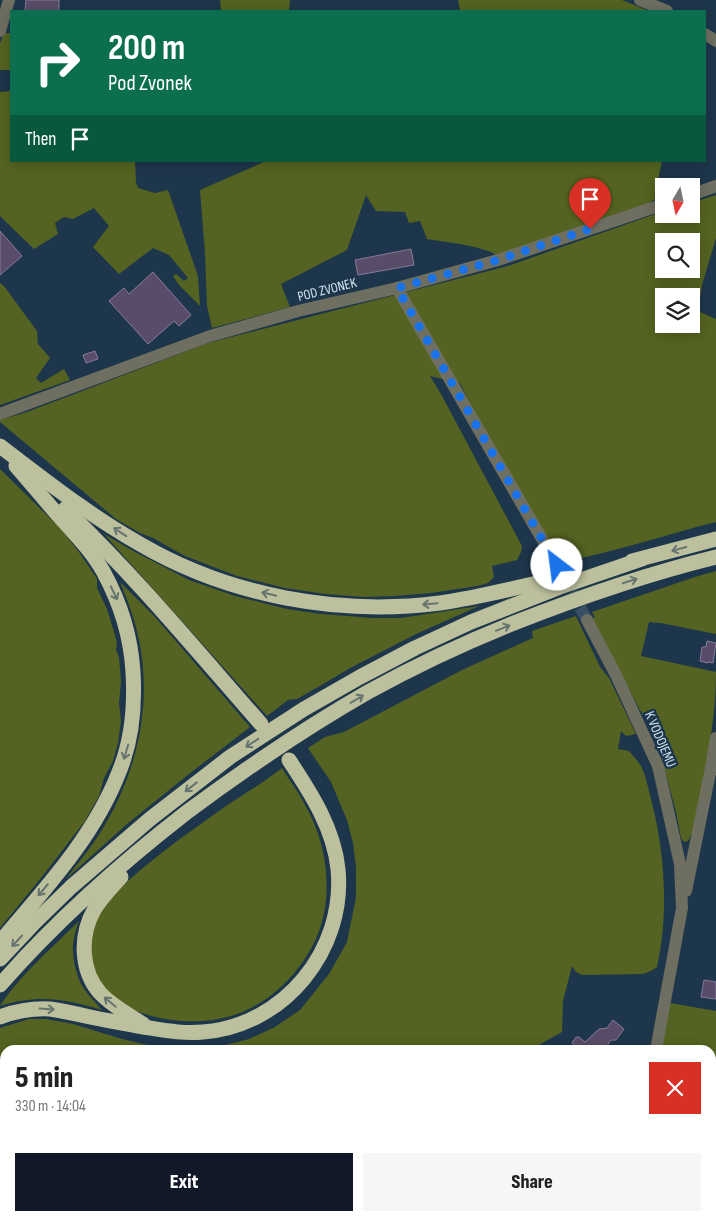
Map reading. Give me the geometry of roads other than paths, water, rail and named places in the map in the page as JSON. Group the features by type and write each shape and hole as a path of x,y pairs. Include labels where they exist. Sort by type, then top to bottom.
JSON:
{"highway":[{"path":"0,447 75,502 139,544 173,562 246,589 322,604 362,607 440,603 557,577 573,578 716,539"},
{"path":"0,447 93,536 179,629 261,724"},
{"path":"0,447 82,541 102,570 116,597 126,626 132,655 134,685 133,715 128,743 120,772 108,798 76,848 0,942"},
{"path":"0,985 83,900 161,832 241,772 368,692 478,638 568,602 647,576 716,557"},
{"path":"0,959 71,887 150,819 230,757 304,709 360,677 557,577"},
{"path":"0,1018 22,1010 50,1008 151,1028 177,1032 204,1032 230,1027 256,1018 280,1002 301,983 317,962 329,938 338,892 338,869 326,824 289,760"},
{"path":"151,1028 116,1007 100,992 94,984 86,964 84,942 89,921 100,901 161,832"}],"street":[{"path":"0,32 9,0"},
{"path":"640,0 665,10"},
{"path":"700,192 716,186"},
{"name":"POD ZVONEK","path":"0,414 210,336 298,311 397,288 498,260 655,207"},
{"path":"397,288 557,577"},
{"name":"K VODOJEMU","path":"587,620 617,677 658,766 680,864 682,908"},
{"name":"K VODOJEMU","path":"657,1045 682,908 713,769 716,738"}],"tunnel":[{"path":"563,576 587,620"}]}
